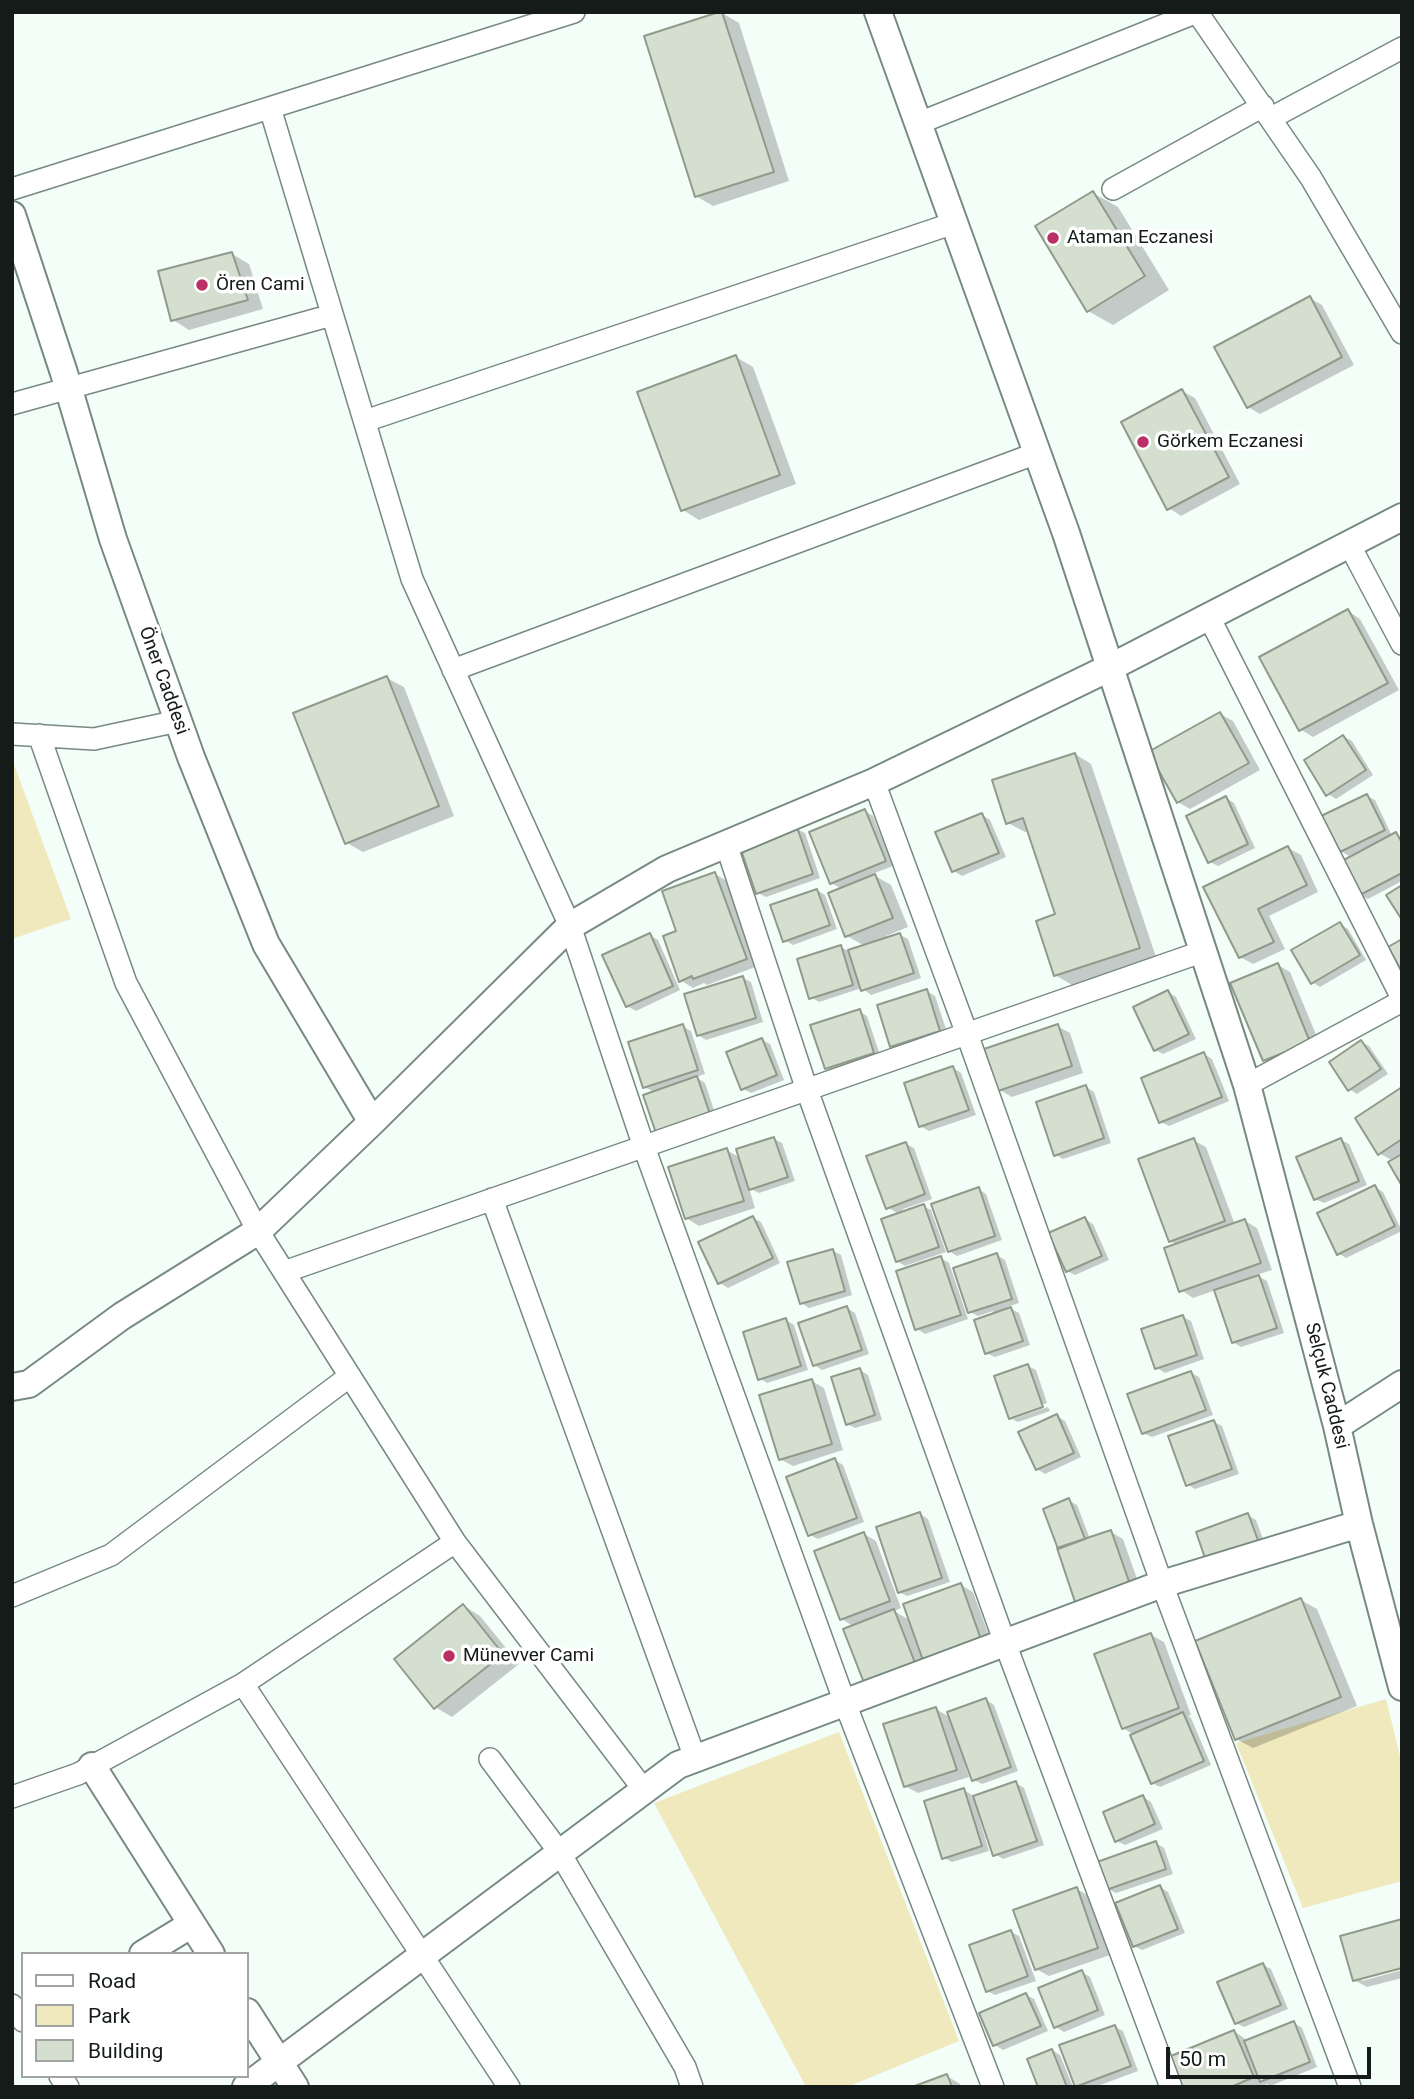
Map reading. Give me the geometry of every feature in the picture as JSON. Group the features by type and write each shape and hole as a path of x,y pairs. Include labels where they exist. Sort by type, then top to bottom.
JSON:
{"street":[{"path":"12,189 574,12"},
{"name":"Selçuk Caddesi","path":"878,12 1111,667 1247,1085 1337,1426 1359,1524 1402,1687"},
{"path":"919,123 1197,12 1311,178 1400,326"},
{"path":"1113,189 1402,48"},
{"path":"270,108 412,579 570,926 644,1147 845,1703 993,2087"},
{"name":"Öner Caddesi","path":"12,215 69,389 113,540 178,721 266,944 372,1122"},
{"path":"365,421 954,223"},
{"path":"12,404 332,315"},
{"path":"453,670 1037,453"},
{"path":"12,1387 29,1384 122,1316 258,1231 570,926 667,869 874,782 1111,667 1402,517"},
{"path":"1349,544 1402,644"},
{"path":"1208,615 1402,1000 1247,1085"},
{"path":"12,734 94,739 178,721"},
{"path":"39,735 126,983 258,1231 455,1542 644,1790"},
{"path":"874,782 967,1034 1162,1584 1350,2087"},
{"path":"726,844 807,1090 1005,1643 1171,2087"},
{"path":"284,1272 1204,951"},
{"path":"492,1199 695,1758"},
{"path":"12,1596 111,1555 350,1376"},
{"path":"1337,1426 1402,1384"},
{"path":"246,2087 678,1765 1162,1584 1359,1524"},
{"path":"12,1797 78,1774 243,1684 455,1542"},
{"path":"243,1684 509,2087"},
{"path":"490,1759 560,1853 685,2067 692,2087"},
{"path":"92,1766 210,1952"},
{"path":"146,1952 192,1924"},
{"path":"248,2014 295,2087"}],"green space":[{"path":"12,759 71,919 12,939"},
{"path":"1386,1699 1402,1764 1402,1881 1303,1908 1236,1743"},
{"path":"839,1732 959,2041 847,2087 806,2087 654,1803"}],"building":[{"path":"722,12 774,172 695,197 644,36"},
{"path":"1093,191 1145,276 1087,312 1035,226"},
{"name":"Ören Cami","path":"232,252 248,300 171,321 158,271"},
{"path":"1310,296 1342,357 1247,408 1214,347"},
{"path":"736,355 780,475 681,511 637,392"},
{"path":"1182,389 1229,477 1167,510 1121,422"},
{"path":"1348,609 1388,683 1299,731 1259,657"},
{"path":"387,676 439,806 345,844 293,713"},
{"path":"1220,712 1249,763 1177,803 1148,752"},
{"path":"1343,735 1366,770 1326,796 1304,760"},
{"path":"1075,753 1140,948 1054,976 1036,921 1055,914 1023,818 1006,824 992,780"},
{"path":"1367,794 1385,830 1340,852 1321,816"},
{"path":"1226,796 1248,844 1208,863 1186,816"},
{"path":"865,809 886,861 830,884 809,832"},
{"path":"982,813 999,853 952,872 935,832"},
{"path":"797,827 813,874 756,894 740,847"},
{"path":"1396,832 1402,843 1402,873 1358,896 1340,862"},
{"path":"1288,846 1307,885 1258,909 1274,942 1239,958 1203,887"},
{"path":"715,872 747,959 679,982 663,936 676,931 662,891"},
{"path":"875,874 893,918 845,937 828,893"},
{"path":"1402,885 1402,920 1386,895"},
{"path":"817,889 830,925 783,942 770,905"},
{"path":"1340,922 1360,955 1311,984 1291,950"},
{"path":"650,933 673,986 626,1007 602,955"},
{"path":"900,933 914,973 861,991 848,950"},
{"path":"1402,939 1402,972 1388,947"},
{"path":"841,945 853,985 809,999 797,959"},
{"path":"1278,963 1310,1042 1263,1061 1230,983"},
{"path":"743,976 756,1018 697,1036 684,994"},
{"path":"927,989 940,1031 890,1047 877,1005"},
{"path":"1168,990 1189,1034 1154,1051 1133,1007"},
{"path":"860,1009 874,1053 825,1069 810,1025"},
{"path":"683,1024 698,1070 643,1088 628,1042"},
{"path":"1058,1024 1072,1066 998,1091 984,1049"},
{"path":"762,1038 777,1075 741,1090 726,1052"},
{"path":"1361,1040 1381,1069 1348,1091 1329,1062"},
{"path":"1204,1052 1222,1097 1159,1123 1141,1078"},
{"path":"953,1066 969,1110 919,1127 904,1083"},
{"path":"697,1076 711,1117 657,1136 643,1095"},
{"path":"1086,1085 1104,1138 1054,1156 1036,1102"},
{"path":"1402,1087 1402,1139 1378,1155 1355,1118"},
{"path":"774,1137 788,1177 749,1190 736,1149"},
{"path":"1194,1138 1225,1221 1169,1242 1138,1159"},
{"path":"1341,1138 1359,1181 1314,1200 1296,1157"},
{"path":"906,1142 925,1194 886,1209 866,1156"},
{"path":"727,1148 744,1201 685,1219 668,1167"},
{"path":"1402,1154 1402,1186 1388,1162"},
{"path":"1375,1185 1395,1226 1337,1255 1317,1213"},
{"path":"979,1187 995,1236 948,1252 931,1204"},
{"path":"924,1204 939,1247 896,1262 881,1219"},
{"path":"753,1216 773,1258 718,1284 698,1242"},
{"path":"1085,1217 1102,1256 1066,1272 1048,1233"},
{"path":"1245,1219 1261,1263 1179,1292 1164,1248"},
{"path":"833,1249 845,1291 800,1304 787,1262"},
{"path":"997,1253 1012,1299 968,1313 953,1268"},
{"path":"941,1256 961,1315 915,1330 896,1271"},
{"path":"1259,1275 1277,1328 1232,1343 1214,1290"},
{"path":"847,1306 862,1350 813,1366 798,1323"},
{"path":"1011,1307 1023,1341 985,1354 974,1320"},
{"path":"1183,1315 1197,1355 1155,1369 1141,1329"},
{"path":"786,1318 801,1366 758,1380 743,1332"},
{"path":"1028,1364 1043,1407 1009,1419 994,1376"},
{"path":"860,1368 875,1415 846,1425 831,1377"},
{"path":"1191,1371 1206,1410 1142,1434 1127,1394"},
{"path":"812,1379 832,1444 779,1460 759,1395"},
{"path":"1057,1414 1074,1453 1036,1470 1018,1432"},
{"path":"1214,1420 1232,1469 1186,1486 1168,1436"},
{"path":"835,1458 857,1518 808,1536 786,1477"},
{"path":"1069,1498 1085,1539 1058,1549 1043,1509"},
{"path":"920,1512 942,1578 898,1593 876,1527"},
{"path":"1248,1513 1259,1543 1206,1561 1196,1532"},
{"path":"1111,1530 1133,1593 1078,1611 1057,1548"},
{"path":"864,1532 890,1601 840,1620 814,1551"},
{"path":"961,1583 983,1645 925,1666 903,1604"},
{"path":"1301,1598 1341,1697 1235,1740 1195,1641"},
{"name":"Münevver Cami","path":"463,1604 503,1654 434,1709 394,1659"},
{"path":"894,1609 917,1668 866,1688 843,1629"},
{"path":"1151,1633 1179,1708 1122,1729 1094,1654"},
{"path":"986,1698 1011,1767 972,1781 947,1712"},
{"path":"936,1707 957,1770 904,1787 883,1724"},
{"path":"1183,1712 1204,1761 1151,1784 1130,1735"},
{"path":"1016,1781 1037,1841 993,1856 973,1796"},
{"path":"964,1788 982,1846 942,1859 924,1801"},
{"path":"1143,1795 1155,1824 1115,1842 1103,1812"},
{"path":"1156,1841 1166,1869 1106,1890 1097,1862"},
{"path":"1160,1885 1178,1929 1133,1947 1115,1903"},
{"path":"1077,1887 1098,1948 1035,1970 1013,1910"},
{"path":"1402,1919 1402,1968 1353,1981 1340,1936"},
{"path":"1011,1930 1028,1976 986,1992 969,1945"},
{"path":"1263,1963 1281,2005 1235,2024 1217,1982"},
{"path":"1082,1970 1098,2010 1054,2028 1038,1988"},
{"path":"1026,1993 1041,2026 993,2046 979,2013"},
{"path":"1294,2021 1310,2062 1260,2082 1244,2041"},
{"path":"1115,2025 1131,2066 1075,2087 1059,2045"},
{"path":"1234,2030 1254,2077 1231,2087 1178,2087 1166,2058"},
{"path":"1052,2049 1067,2087 1038,2087 1027,2059"},
{"path":"947,2074 952,2087 912,2087"}],"place":[{"name":"Ataman Eczanesi","path":"1053,238"},
{"name":"Ören Cami","path":"202,285"},
{"name":"Görkem Eczanesi","path":"1143,442"},
{"name":"Münevver Cami","path":"449,1656"}]}
